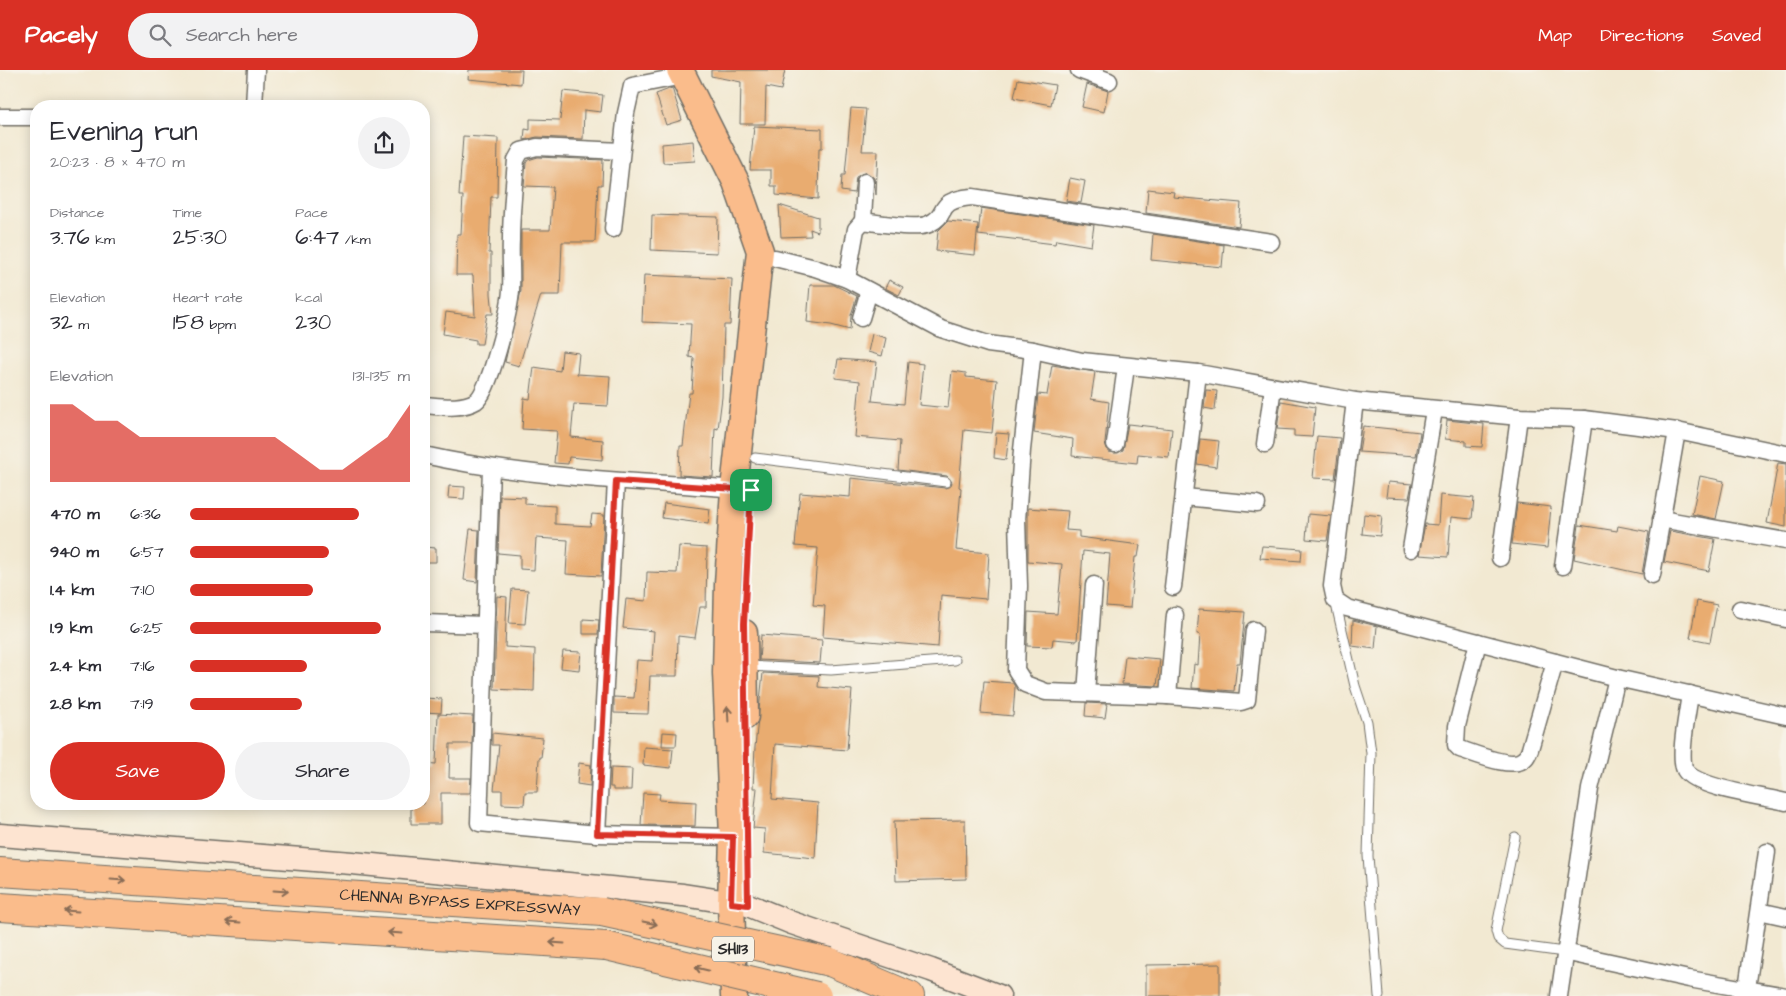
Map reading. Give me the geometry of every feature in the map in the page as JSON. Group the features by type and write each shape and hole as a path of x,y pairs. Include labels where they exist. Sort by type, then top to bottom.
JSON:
{"highway":[{"name":"CHENNAI BYPASS EXPRESSWAY","path":"0,872 602,912 830,962 910,996"},
{"name":"CHENNAI BYPASS EXPRESSWAY","path":"0,907 606,946 817,996"}],"main road":[{"name":"SH113","path":"686,72 749,176 774,248 775,258 755,458 742,489 745,583 744,666 739,904 734,996"},
{"name":"SH113","path":"686,72 736,182 760,251 726,673 733,837 750,996"}],"street":[{"path":"254,100 256,70"},
{"path":"1079,70 1109,81"},
{"path":"614,229 621,151 632,86 686,72"},
{"path":"0,117 30,118"},
{"path":"430,405 461,407 476,401 481,396 491,372 505,323 511,290 510,239 516,160 521,151 537,147 621,151"},
{"path":"847,279 856,229 863,221 865,182"},
{"path":"863,221 918,226 929,224 939,216 944,205 955,199 972,197 1271,242"},
{"path":"775,258 816,268 847,279 941,329 988,344 1033,350 1082,361 1198,373 1355,401 1519,418 1584,419 1677,431 1786,454"},
{"path":"861,318 869,291"},
{"path":"1033,350 1022,450 1017,520 1019,586 1016,670 1025,684 1046,692 1168,696 1241,702 1247,700 1254,630"},
{"path":"1115,444 1126,367"},
{"path":"1173,587 1198,373"},
{"path":"1265,444 1273,387"},
{"path":"1355,401 1332,586 1335,600 1346,608 1554,662 1786,716"},
{"path":"1411,549 1434,410"},
{"path":"1500,558 1519,418"},
{"path":"1563,566 1584,419"},
{"path":"1652,575 1677,431"},
{"path":"430,456 491,468 616,481 742,489"},
{"path":"491,468 479,823 597,834 733,837"},
{"path":"597,834 616,481"},
{"path":"1184,497 1257,504"},
{"path":"1661,519 1786,541"},
{"path":"1086,694 1094,585"},
{"path":"1740,608 1786,619"},
{"path":"1168,696 1175,615"},
{"path":"430,623 485,626"},
{"path":"1478,642 1457,726 1456,744 1460,749 1500,762 1514,763 1524,760 1530,749 1554,662"},
{"path":"1559,996 1564,952 1590,789 1617,678"},
{"path":"1690,694 1683,758 1685,770 1691,777 1706,784 1786,802"},
{"path":"0,835 362,864 683,895 739,904 931,970 999,996"},
{"path":"1747,988 1767,852"},
{"path":"1759,911 1786,917"},
{"path":"1564,952 1689,979 1786,996"}],"lane":[{"path":"755,458 946,482"},
{"path":"1335,600 1355,686 1366,722 1371,754 1368,856 1378,996"},
{"path":"744,666 831,670 955,660"},
{"path":"1516,836 1496,930 1498,938 1505,944 1564,952"}],"building":[{"path":"469,70 522,70 521,84 468,79"},
{"path":"711,70 785,70 781,90 766,87 765,124 740,124 741,82 711,76"},
{"path":"1018,79 1055,85 1051,105 1014,98"},
{"path":"1087,84 1108,91 1104,112 1082,107"},
{"path":"672,88 682,120 666,125 656,94"},
{"path":"563,91 603,95 601,112 584,110 583,139 537,137 524,140 525,129 530,130 530,119 560,120"},
{"path":"851,108 866,109 862,151 878,151 876,195 874,178 866,172 856,177 854,193 841,191 842,175 845,175"},
{"path":"754,126 822,129 822,148 819,148 818,199 776,195 776,186 771,186 771,170 750,170"},
{"path":"463,136 498,138 497,197 491,197 489,253 491,253 493,314 487,314 482,344 476,344 476,340 443,334 446,312 475,316 473,275 456,275 457,234 461,234 463,196 459,196"},
{"path":"693,141 695,161 663,163 662,144"},
{"path":"538,157 603,160 602,185 598,185 595,242 562,242 560,295 541,295 519,366 505,362 521,291 521,230 550,230 553,187 524,186 526,163 528,160"},
{"path":"1070,178 1085,181 1081,203 1066,201"},
{"path":"1148,189 1174,192 1173,197 1241,203 1239,227 1146,213"},
{"path":"779,205 818,217 818,232 810,229 811,236 781,237"},
{"path":"981,208 1094,225 1091,246 1056,240 1055,244 978,235"},
{"path":"652,215 718,217 717,253 651,250"},
{"path":"948,221 978,224 975,255 936,251 938,231"},
{"path":"1153,234 1224,245 1222,267 1151,260"},
{"path":"644,275 732,279 730,325 724,325 722,397 718,429 715,428 713,477 679,475 680,446 683,446 689,393 692,393 694,358 689,357 691,324 642,322"},
{"path":"889,280 903,287 899,295 885,288"},
{"path":"810,285 834,285 857,296 851,315 850,330 807,322"},
{"path":"872,334 886,338 882,356 868,352"},
{"path":"562,351 579,353 577,374 610,376 608,406 574,404 571,437 603,440 602,460 569,457 568,464 554,463 557,431 522,429 524,398 530,399 534,367 560,371"},
{"path":"838,359 877,362 872,401 904,404 908,362 923,364 919,405 948,408 952,371 966,373 966,377 997,380 992,433 964,430 959,487 961,488 956,550 989,553 986,599 941,595 938,647 823,637 825,606 813,605 818,548 795,546 800,493 850,497 851,478 945,488 951,486 952,482 947,476 898,470 900,441 855,437 860,381 835,378"},
{"path":"1052,365 1095,372 1091,399 1109,402 1105,443 1108,452 1118,453 1123,450 1128,424 1172,429 1169,457 1138,454 1137,463 1072,456 1073,439 1034,433 1038,394 1047,395"},
{"path":"1206,390 1217,391 1215,410 1204,408"},
{"path":"1281,401 1315,407 1312,437 1294,436 1294,430 1277,429"},
{"path":"1447,420 1484,424 1482,447 1466,446 1466,441 1445,439"},
{"path":"1363,426 1420,432 1416,456 1359,452"},
{"path":"996,433 1009,434 1006,460 994,458"},
{"path":"1317,436 1340,438 1335,479 1313,478"},
{"path":"1200,439 1219,441 1216,467 1197,464"},
{"path":"1778,463 1786,464 1786,527 1767,523"},
{"path":"1700,476 1724,481 1716,519 1692,514"},
{"path":"1388,482 1412,484 1409,498 1386,497"},
{"path":"449,486 465,487 464,499 448,498"},
{"path":"1440,495 1474,498 1472,519 1451,517 1448,557 1419,555 1425,524 1438,525"},
{"path":"500,496 525,497 525,504 555,506 555,524 590,526 592,514 604,515 601,576 566,574 568,540 536,538 534,570 520,569 520,555 498,553"},
{"path":"664,503 710,509 708,524 662,518"},
{"path":"1517,503 1551,507 1547,548 1512,544"},
{"path":"1028,508 1068,511 1066,530 1079,531 1079,537 1140,545 1138,557 1135,557 1130,608 1106,606 1110,554 1083,551 1077,641 1053,639 1052,647 1027,646 1028,612 1057,614 1062,564 1028,561"},
{"path":"1308,514 1331,516 1327,541 1306,539"},
{"path":"1364,514 1382,516 1380,536 1362,534"},
{"path":"1579,525 1617,531 1618,526 1649,532 1642,574 1574,559"},
{"path":"470,529 479,530 477,582 464,580"},
{"path":"1670,531 1715,539 1709,571 1664,562"},
{"path":"679,546 707,548 706,607 700,607 695,638 678,636 677,676 650,676 648,714 614,713 614,697 634,698 637,660 652,661 654,631 623,628 626,599 646,601 647,572 677,573"},
{"path":"1262,546 1302,549 1301,561 1260,558"},
{"path":"430,548 436,548 436,562 430,562"},
{"path":"512,589 528,590 525,624 509,623"},
{"path":"497,596 507,597 505,647 535,649 534,691 494,689"},
{"path":"1697,601 1717,605 1710,642 1690,638"},
{"path":"1199,609 1245,612 1240,663 1237,663 1234,691 1192,688 1194,664 1198,665 1200,634 1197,634"},
{"path":"583,619 599,620 598,634 583,634"},
{"path":"1353,620 1377,626 1375,649 1352,646"},
{"path":"761,635 822,640 820,663 759,660"},
{"path":"563,651 581,652 579,670 561,668"},
{"path":"1125,656 1160,659 1157,686 1122,684"},
{"path":"763,673 819,676 818,687 852,690 847,750 775,744 772,799 818,803 815,858 764,853 765,829 753,828 757,788 753,788 755,747"},
{"path":"984,681 1013,683 1015,687 1013,716 981,713"},
{"path":"430,698 442,699 441,713 430,712"},
{"path":"1086,703 1107,704 1105,718 1085,716"},
{"path":"438,714 473,716 472,744 450,744 449,778 471,778 470,793 441,793 441,824 411,824 411,810 430,810 430,764 436,764"},
{"path":"663,732 677,733 676,746 662,746"},
{"path":"492,733 543,738 541,758 539,758 537,792 525,792 524,805 502,804 502,790 494,790 499,745 492,745"},
{"path":"644,747 673,749 671,768 643,765"},
{"path":"579,763 591,765 590,786 577,784"},
{"path":"611,768 632,769 631,790 613,790 613,787 610,787"},
{"path":"643,793 660,794 659,800 696,802 695,826 641,825"},
{"path":"965,820 966,879 896,881 894,821"},
{"path":"1220,964 1220,996 1146,996 1146,965"}],"route":[{"path":"616,481 751,490 744,624 748,905 731,903 733,837 597,834 616,481"}]}
